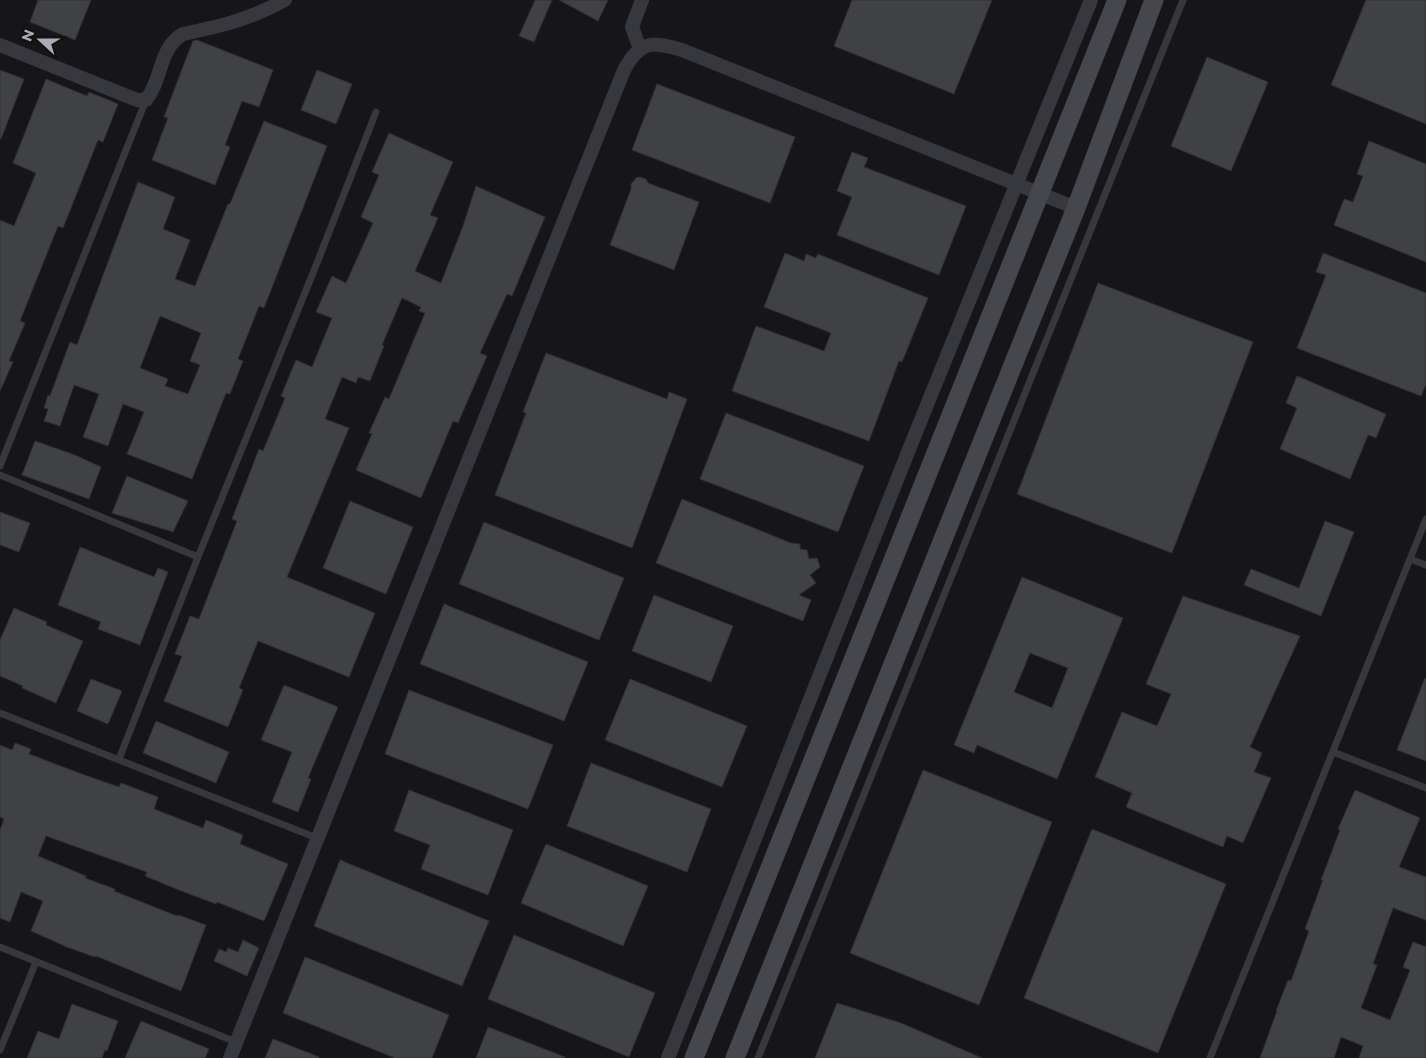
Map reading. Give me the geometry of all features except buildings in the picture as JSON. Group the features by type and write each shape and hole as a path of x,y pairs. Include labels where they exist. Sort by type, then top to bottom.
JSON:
{"main road":[{"path":"694,1058 1117,0"},
{"path":"736,1058 1076,208 1154,0"}],"street":[{"path":"0,45 137,100 146,100 151,93 165,56 177,36 237,22 285,0"},
{"path":"640,49 632,27 642,0"},
{"path":"668,1058 910,447 1091,0"},
{"path":"230,1058 630,59 647,45 663,45 682,50 1076,208"}],"lane":[{"path":"758,1058 1183,0"},
{"path":"0,466 146,100"},
{"path":"119,759 376,112"},
{"path":"0,475 198,557"},
{"path":"1210,1058 1426,519"},
{"path":"1410,559 1426,565"},
{"path":"0,713 317,838"},
{"path":"1333,752 1426,788"},
{"path":"0,947 236,1042"},
{"path":"0,1050 36,962"}]}
